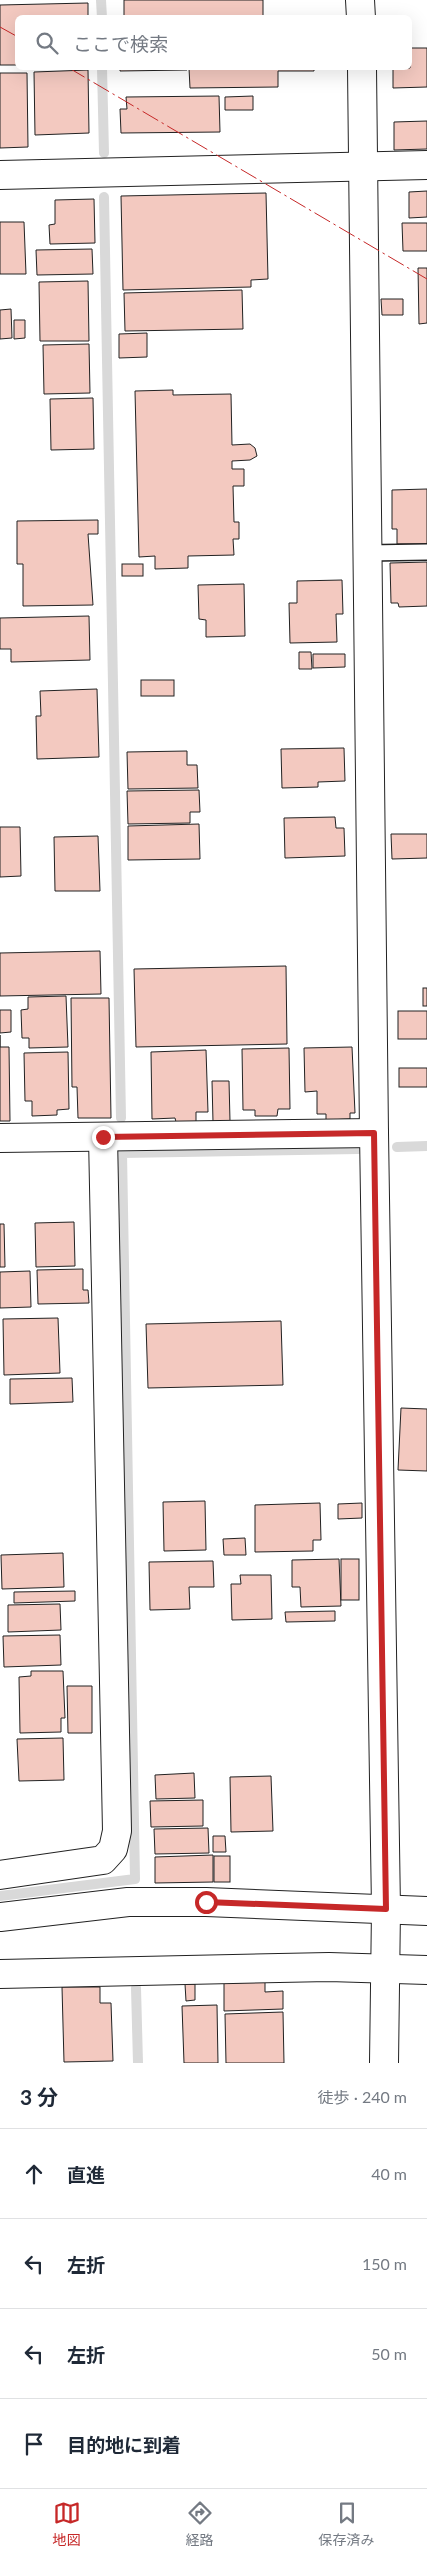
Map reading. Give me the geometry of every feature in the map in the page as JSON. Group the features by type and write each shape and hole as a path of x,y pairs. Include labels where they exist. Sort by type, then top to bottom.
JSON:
{"street":[{"path":"360,0 361,15"},
{"path":"362,70 374,1133 386,1909 384,2063"},
{"path":"0,175 427,165"},
{"path":"0,1138 374,1133"},
{"path":"0,1875 103,1860 113,1849 117,1832 103,1137"},
{"path":"0,1917 128,1902 206,1902 427,1911"},
{"path":"0,1974 329,1967 427,1970"}],"lane":[{"path":"368,553 427,552"}],"building":[{"path":"124,0 263,0 263,15 124,15"},
{"path":"88,3 88,15 15,15 15,65 0,65 0,5"},
{"path":"412,48 427,48 427,87 393,88 393,70 412,70"},
{"path":"88,70 89,133 35,135 34,72"},
{"path":"120,70 187,70 120,71"},
{"path":"189,70 314,70 278,71 278,87 190,88"},
{"path":"0,73 27,73 28,147 0,148"},
{"path":"219,96 220,132 121,133 120,109 127,109 126,97"},
{"path":"253,96 253,110 225,110 225,97"},
{"path":"427,121 427,149 394,150 394,122"},
{"path":"427,191 427,217 409,218 409,192"},
{"path":"266,193 268,279 251,280 251,287 123,290 121,196"},
{"path":"94,199 95,243 50,244 49,225 55,224 55,200"},
{"path":"0,222 24,222 26,274 0,274"},
{"path":"402,223 427,223 427,251 403,251"},
{"path":"92,249 93,274 37,275 36,250"},
{"path":"418,268 427,268 427,323 419,324"},
{"path":"88,281 89,341 40,341 39,282"},
{"path":"242,290 243,329 125,331 124,293"},
{"path":"381,299 403,299 403,315 382,315"},
{"path":"11,309 12,338 0,339 0,310"},
{"path":"14,320 25,320 25,338 14,339"},
{"path":"147,333 147,357 119,358 119,334"},
{"path":"89,344 90,393 44,394 43,345"},
{"path":"173,390 173,395 231,394 232,445 250,444 255,448 257,456 250,460 232,461 232,469 244,469 244,486 233,486 234,522 239,522 239,539 233,539 234,555 188,556 188,568 155,569 155,556 139,557 135,391"},
{"path":"93,398 94,449 51,450 50,399"},
{"path":"427,489 427,544 397,544 397,529 392,529 392,490"},
{"path":"98,520 98,534 88,534 93,605 23,606 23,564 17,564 17,521"},
{"path":"427,562 427,606 399,607 398,603 391,603 390,563"},
{"path":"122,564 143,564 143,576 122,576"},
{"path":"342,580 343,614 336,614 337,642 290,643 289,603 297,603 297,581"},
{"path":"244,584 245,636 206,637 206,620 199,619 198,585"},
{"path":"89,616 90,660 11,662 11,649 0,649 0,618"},
{"path":"299,652 311,652 312,669 299,669"},
{"path":"313,654 345,654 345,667 313,668"},
{"path":"141,680 174,680 174,696 141,696"},
{"path":"97,689 99,757 37,759 36,716 41,716 40,691"},
{"path":"344,748 345,781 318,782 318,787 282,788 281,749"},
{"path":"187,751 187,765 197,765 198,788 128,789 127,752"},
{"path":"199,790 200,812 190,812 190,823 128,824 127,791"},
{"path":"335,817 336,828 344,828 345,856 285,858 284,818"},
{"path":"199,824 200,859 128,860 128,826"},
{"path":"0,827 20,827 21,876 0,877"},
{"path":"391,834 427,834 427,858 392,859"},
{"path":"98,836 100,891 55,891 54,837"},
{"path":"100,951 101,994 0,996 0,953"},
{"path":"286,966 287,1044 136,1047 134,969"},
{"path":"423,988 427,988 427,1006 423,1006"},
{"path":"66,996 68,1047 29,1048 29,1038 22,1038 21,1010 28,1009 28,997"},
{"path":"71,998 109,998 111,1118 78,1118 77,1087 72,1087"},
{"path":"0,1010 11,1010 11,1032 0,1033"},
{"path":"398,1011 427,1011 427,1039 398,1039"},
{"path":"0,1047 9,1047 10,1121 0,1121"},
{"path":"352,1047 355,1113 350,1113 350,1119 326,1120 326,1114 317,1114 317,1091 305,1092 304,1048"},
{"path":"289,1048 290,1109 278,1109 277,1116 255,1116 255,1110 243,1110 242,1049"},
{"path":"206,1050 208,1112 196,1112 196,1122 176,1122 175,1118 152,1119 151,1052"},
{"path":"68,1052 69,1109 57,1110 57,1115 32,1116 32,1101 25,1101 24,1053"},
{"path":"399,1068 427,1068 427,1087 399,1087"},
{"path":"212,1081 229,1081 230,1121 213,1122"},
{"path":"74,1222 75,1266 36,1267 35,1223"},
{"path":"0,1224 4,1224 5,1267 0,1267"},
{"path":"83,1269 83,1290 88,1290 89,1303 38,1304 37,1270"},
{"path":"30,1271 31,1307 0,1308 0,1272"},
{"path":"58,1318 60,1373 4,1375 3,1319"},
{"path":"281,1321 283,1385 148,1388 146,1324"},
{"path":"72,1378 73,1402 10,1404 10,1379"},
{"path":"401,1408 427,1409 427,1471 398,1470"},
{"path":"205,1501 206,1550 164,1551 163,1502"},
{"path":"320,1503 321,1540 313,1540 313,1551 255,1552 255,1505"},
{"path":"362,1503 362,1518 338,1519 338,1504"},
{"path":"245,1538 246,1555 224,1555 223,1539"},
{"path":"63,1553 64,1587 2,1589 1,1555"},
{"path":"339,1559 341,1606 301,1607 300,1587 292,1587 292,1560"},
{"path":"341,1559 359,1559 359,1600 341,1600"},
{"path":"213,1561 214,1587 189,1587 190,1609 150,1610 149,1562"},
{"path":"240,1575 271,1575 272,1619 232,1620 231,1584 241,1584"},
{"path":"75,1591 75,1601 14,1603 14,1592"},
{"path":"60,1604 61,1630 8,1632 8,1605"},
{"path":"335,1611 335,1621 286,1622 285,1612"},
{"path":"60,1635 61,1665 4,1667 3,1636"},
{"path":"31,1671 63,1671 65,1718 61,1718 61,1732 20,1733 19,1677 31,1676"},
{"path":"67,1686 92,1686 92,1733 68,1733"},
{"path":"63,1738 64,1780 19,1781 17,1739"},
{"path":"194,1773 195,1798 156,1799 155,1775"},
{"path":"271,1776 273,1831 231,1832 230,1777"},
{"path":"203,1800 203,1826 151,1827 150,1801"},
{"path":"208,1828 209,1853 155,1854 154,1829"},
{"path":"213,1836 225,1836 226,1852 213,1852"},
{"path":"213,1855 213,1882 155,1883 155,1857"},
{"path":"214,1856 230,1856 230,1882 214,1882"},
{"path":"265,1982 265,1992 283,1991 283,2009 224,2011 224,1983"},
{"path":"185,1984 195,1984 195,2000 186,2001"},
{"path":"62,1987 100,1987 100,2003 111,2003 113,2061 64,2062"},
{"path":"217,2005 218,2063 184,2063 182,2006"},
{"path":"283,2012 284,2063 226,2063 225,2014"}],"waterway":[{"path":"101,0 102,15"},
{"path":"102,70 104,153"},
{"path":"104,197 121,1118"},
{"path":"397,1147 427,1146"},
{"path":"0,1896 135,1879 122,1153 358,1149"},
{"path":"136,1988 138,2063"}],"power":[{"path":"0,27 15,35"},
{"path":"72,70 427,279"}],"route":[{"path":"103,1137 374,1133 386,1909 206,1902"}]}
